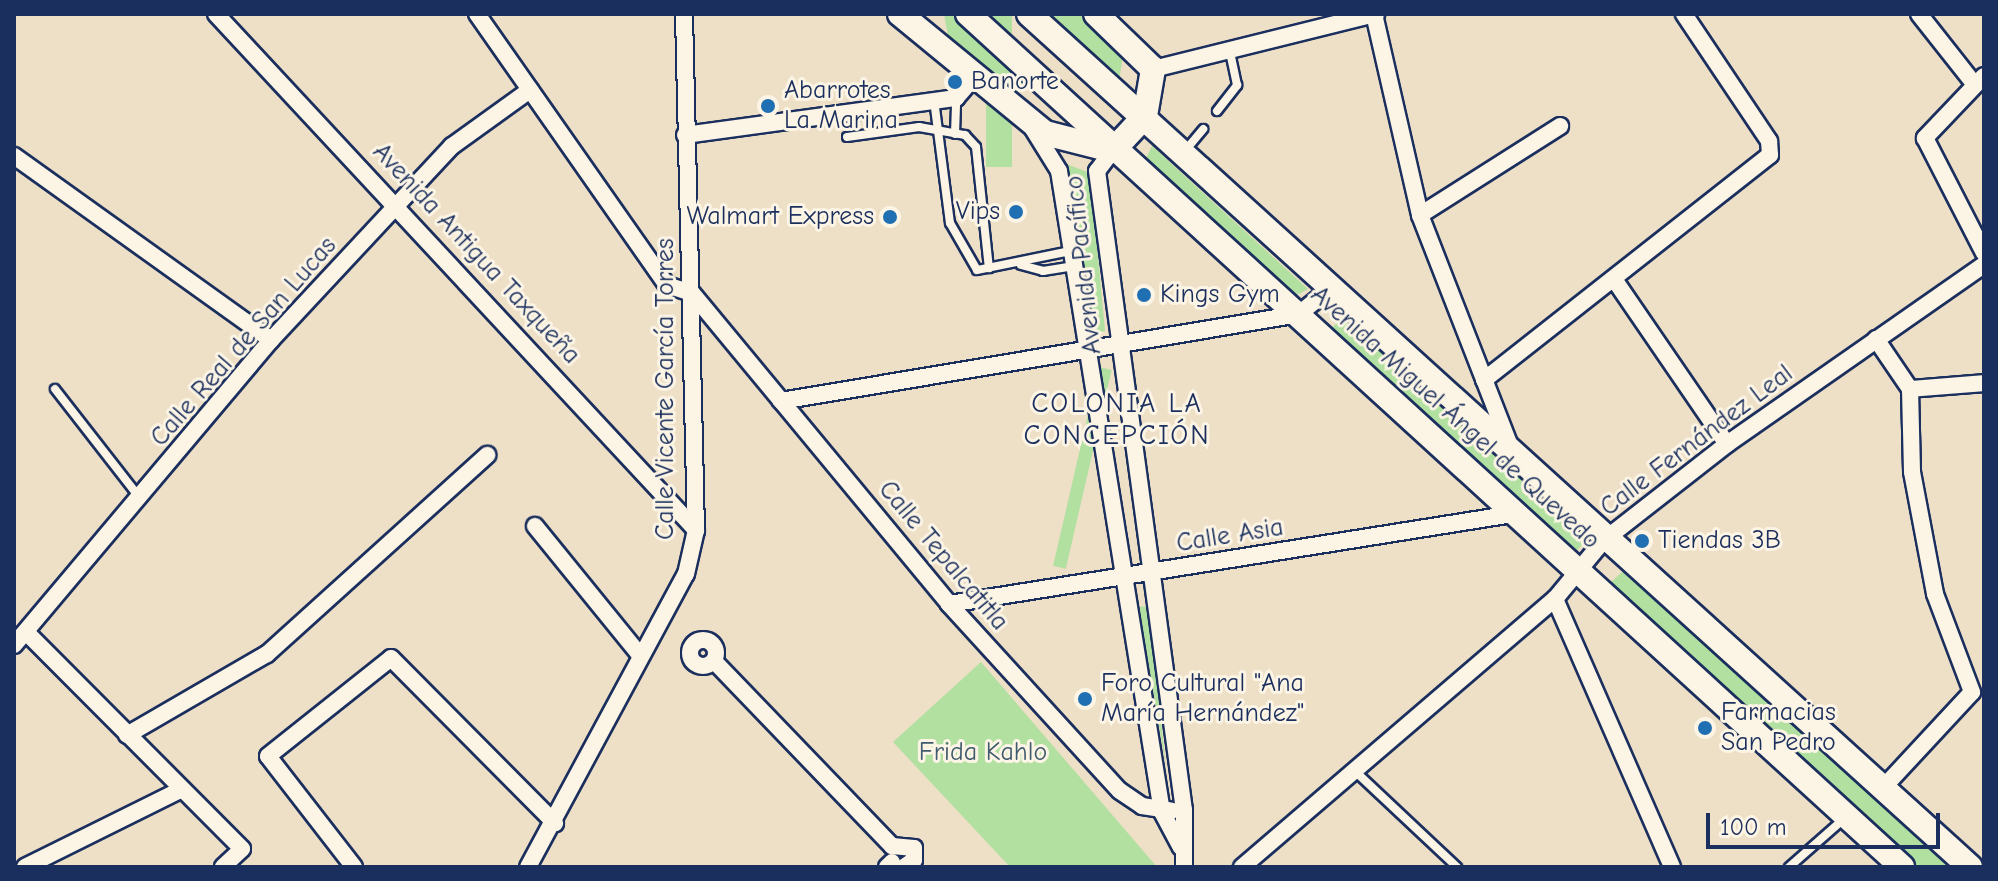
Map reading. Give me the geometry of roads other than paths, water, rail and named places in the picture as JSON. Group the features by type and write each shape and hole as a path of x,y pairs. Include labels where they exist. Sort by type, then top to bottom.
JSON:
{"main road":[{"path":"900,14 1028,121 1070,143 1118,145"},
{"path":"926,14 937,42"},
{"name":"Avenida Miguel Ángel de Quevedo","path":"968,14 1118,145 1902,867"},
{"name":"Avenida Miguel Ángel de Quevedo","path":"1029,14 1603,541 1970,867"},
{"path":"1096,14 1153,69 1142,121"},
{"name":"Avenida Pacífico","path":"1118,145 1142,121"}],"street":[{"name":"Avenida Antigua Taxqueña","path":"216,14 399,205 696,530"},
{"path":"477,14 667,285 692,293"},
{"name":"Calle Vicente García Torres","path":"528,867 555,823 639,654 686,574 696,530 684,14"},
{"path":"1153,69 1229,47 1375,14 1420,215 1515,459"},
{"path":"1484,380 1616,282 1770,155 1769,141 1684,14"},
{"path":"1919,14 1979,80 1930,127 1925,148 1984,253"},
{"path":"685,135 956,98 975,76"},
{"name":"Calle Real de San Lucas","path":"14,645 28,634 271,340 452,146 530,90"},
{"name":"Avenida Pacífico","path":"1028,121 1059,171 1085,352 1162,812 1181,847"},
{"path":"1420,215 1560,126"},
{"name":"Avenida Pacífico","path":"1118,145 1097,171 1184,810 1181,847 1184,867"},
{"path":"14,156 271,340"},
{"name":"Calle Fernández Leal","path":"1242,867 1358,774 1555,599 1576,567 1603,541 1727,444 1984,265"},
{"path":"1616,282 1727,444"},
{"path":"781,401 1299,314 1329,290"},
{"name":"Calle Tepalcatitla","path":"692,293 949,604 1120,791 1162,812"},
{"path":"1876,339 1910,389 1912,472 1935,594 1978,693 1882,789"},
{"path":"1910,389 1984,383"},
{"path":"127,735 267,654 487,455"},
{"name":"Calle Asia","path":"949,604 1123,579 1519,513"},
{"path":"535,526 639,654"},
{"path":"1555,599 1672,867"},
{"path":"28,634 242,849 223,867"},
{"path":"354,867 268,756 391,658 555,823"},
{"path":"714,661 900,863"},
{"path":"25,867 180,790"},
{"path":"1162,812 1184,810"}],"lane":[{"path":"1217,111 1237,85 1229,47"},
{"path":"955,134 956,98"},
{"path":"934,100 950,223 977,270 1072,258"},
{"path":"1181,156 1203,129"},
{"path":"847,137 939,130 955,134 976,147 989,268"},
{"path":"1021,265 1043,271 1072,258"},
{"path":"55,389 140,498"},
{"path":"1358,774 1457,867"},
{"path":"1789,867 1846,816"}],"place":[{"name":"Banorte","path":"955,82"},
{"name":"Abarrotes La Marina","path":"768,106"},
{"name":"Vips","path":"1016,212"},
{"name":"Walmart Express","path":"890,217"},
{"name":"Kings Gym","path":"1144,295"},
{"name":"Tiendas 3B","path":"1642,541"},
{"name":"Foro Cultural \"Ana María Hernández\"","path":"1085,699"},
{"name":"Farmacias San Pedro","path":"1705,728"}],"district":[{"name":"COLONIA LA CONCEPCIÓN","path":"1117,419"}],"park label":[{"name":"Frida Kahlo","path":"983,753"}]}
